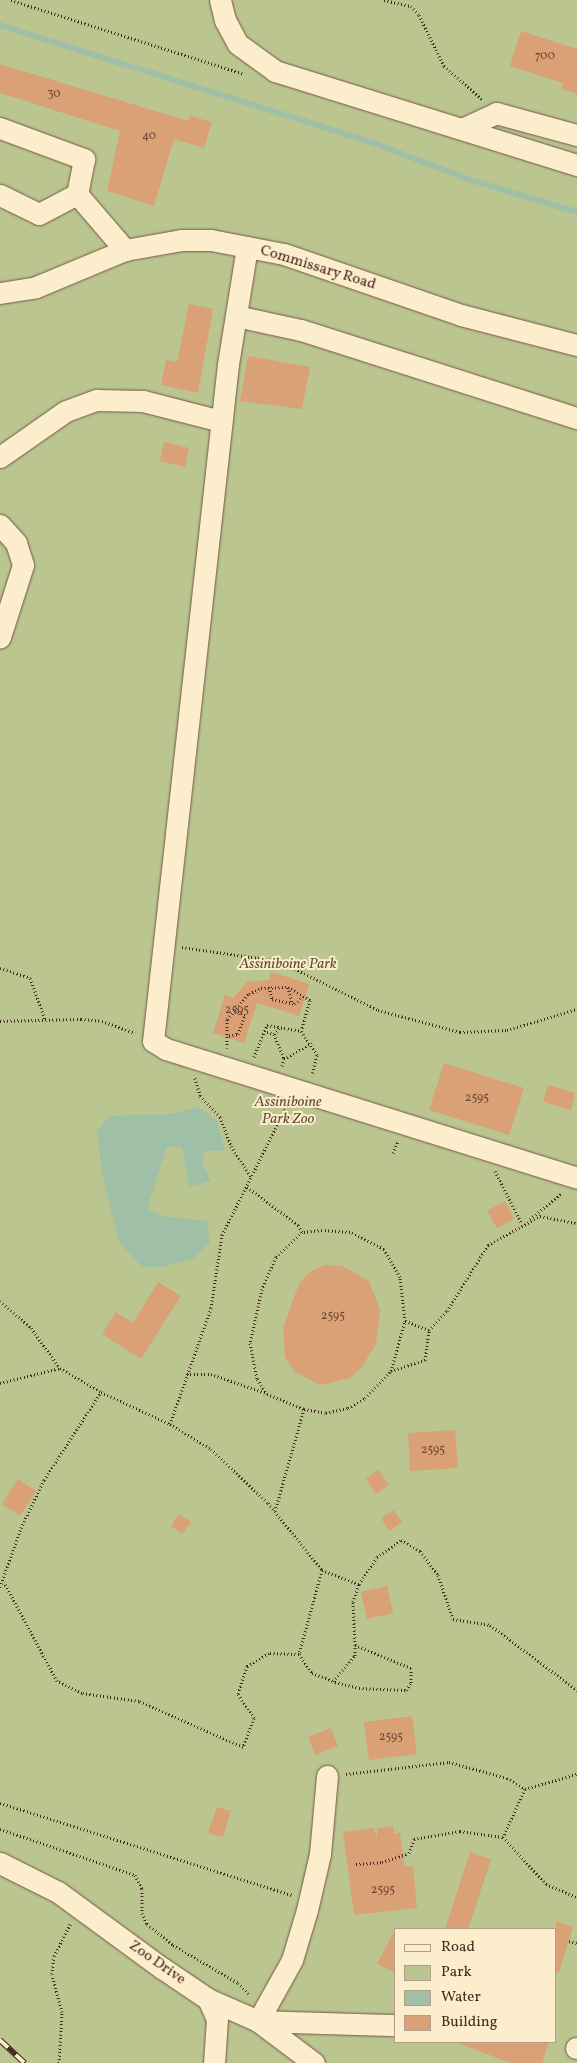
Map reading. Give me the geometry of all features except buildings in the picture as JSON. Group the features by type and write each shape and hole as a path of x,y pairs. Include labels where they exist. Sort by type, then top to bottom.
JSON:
{"street":[{"path":"220,0 225,20 238,44 275,71 577,165"},
{"path":"462,129 496,113 577,135"},
{"path":"0,128 84,159 77,194"},
{"path":"0,195 39,214 77,194"},
{"path":"77,194 125,250"},
{"name":"Commissary Road","path":"0,293 36,287 125,250 196,238 284,254 461,315 577,345"},
{"path":"247,246 222,421 153,1041 166,1049 485,1150 573,1182"},
{"path":"236,316 301,330 577,418"},
{"path":"0,457 66,411 97,400 143,401 222,421"},
{"path":"0,525 16,543 23,565 0,637"},
{"path":"327,1776 320,1854 310,1899 292,1960 261,2016 340,2025 394,2025"},
{"name":"Zoo Drive","path":"0,1863 80,1908 208,1999 261,2016 314,2063"},
{"path":"208,1999 217,2019 214,2063"}],"path":[{"path":"384,0 410,6 426,28 444,66 480,94 496,113"},
{"path":"165,944 279,961 378,1010 460,1032 507,1030 577,1009"},
{"path":"0,968 30,978 45,1019"},
{"path":"269,987 272,999 292,1003 301,998"},
{"path":"236,1050 227,1048 229,1036 226,1024 234,1010 249,994 269,987 288,987 301,998 310,1000 300,1031"},
{"path":"288,987 292,1003"},
{"path":"229,1036 238,1034 245,1015 234,1010"},
{"path":"0,1021 45,1019 102,1021 153,1041"},
{"path":"170,1424 211,1308 222,1235 252,1178 291,1089 316,1068 312,1043 300,1031 267,1025 267,1032 255,1055 253,1076"},
{"path":"274,1034 279,1028"},
{"path":"267,1032 274,1034"},
{"path":"274,1034 284,1059 291,1089"},
{"path":"284,1059 312,1043"},
{"path":"246,1052 255,1055"},
{"path":"197,1058 195,1077 200,1096 220,1117 231,1146 252,1178"},
{"path":"485,1150 522,1224"},
{"path":"528,1221 573,1182"},
{"path":"247,1186 298,1225 302,1232"},
{"path":"187,1374 211,1374 304,1409 326,1413 348,1408 364,1398 391,1371 425,1360 429,1330 447,1311 483,1251 522,1224 540,1216 577,1223"},
{"path":"267,1394 257,1380 250,1344 252,1327 269,1269 283,1246 302,1232 350,1232 384,1249 400,1277 404,1321 391,1371"},
{"path":"0,1301 31,1328 60,1368 101,1392 170,1424 211,1449 275,1511 322,1570 358,1584"},
{"path":"404,1321 429,1330"},
{"path":"0,1383 60,1368"},
{"path":"0,1587 4,1582 33,1500 101,1392"},
{"path":"275,1511 304,1409"},
{"path":"332,1681 355,1656 353,1602 358,1584 377,1557 401,1540 420,1551 438,1575 453,1618 490,1625 577,1690"},
{"path":"322,1570 299,1654 312,1673 332,1681 359,1688 406,1690 411,1683 412,1668 355,1645"},
{"path":"4,1582 57,1681 82,1693 139,1701 243,1747 254,1718 238,1694 247,1666 269,1653 299,1654"},
{"path":"327,1776 449,1762 507,1778 524,1789 577,1774"},
{"path":"503,1837 524,1789"},
{"path":"0,1803 105,1834 254,1886 310,1899"},
{"path":"0,1829 135,1875 142,1889 142,1913 147,1924 173,1945 238,1983 261,2016"},
{"path":"356,1864 382,1862 409,1853 414,1839 460,1831 503,1837 546,1884 577,1898"},
{"path":"59,2063 62,2012 52,1974 54,1956 80,1908"},
{"path":"569,1941 577,1944"}],"green space":[{"name":"Assiniboine Park","path":"0,0 577,0 577,2063 0,2063"}],"water":[{"path":"198,1107 217,1121 225,1151 205,1151 202,1163 211,1181 189,1187 182,1147 167,1147 147,1209 162,1216 207,1221 210,1242 193,1259 161,1267 142,1267 119,1242 102,1173 97,1131 109,1116 170,1114"}],"waterway":[{"path":"0,25 374,143 471,180 577,212"}],"railway":[{"path":"0,2040 25,2063"}],"park label":[{"name":"Assiniboine Park Zoo","path":"288,1110"}]}
